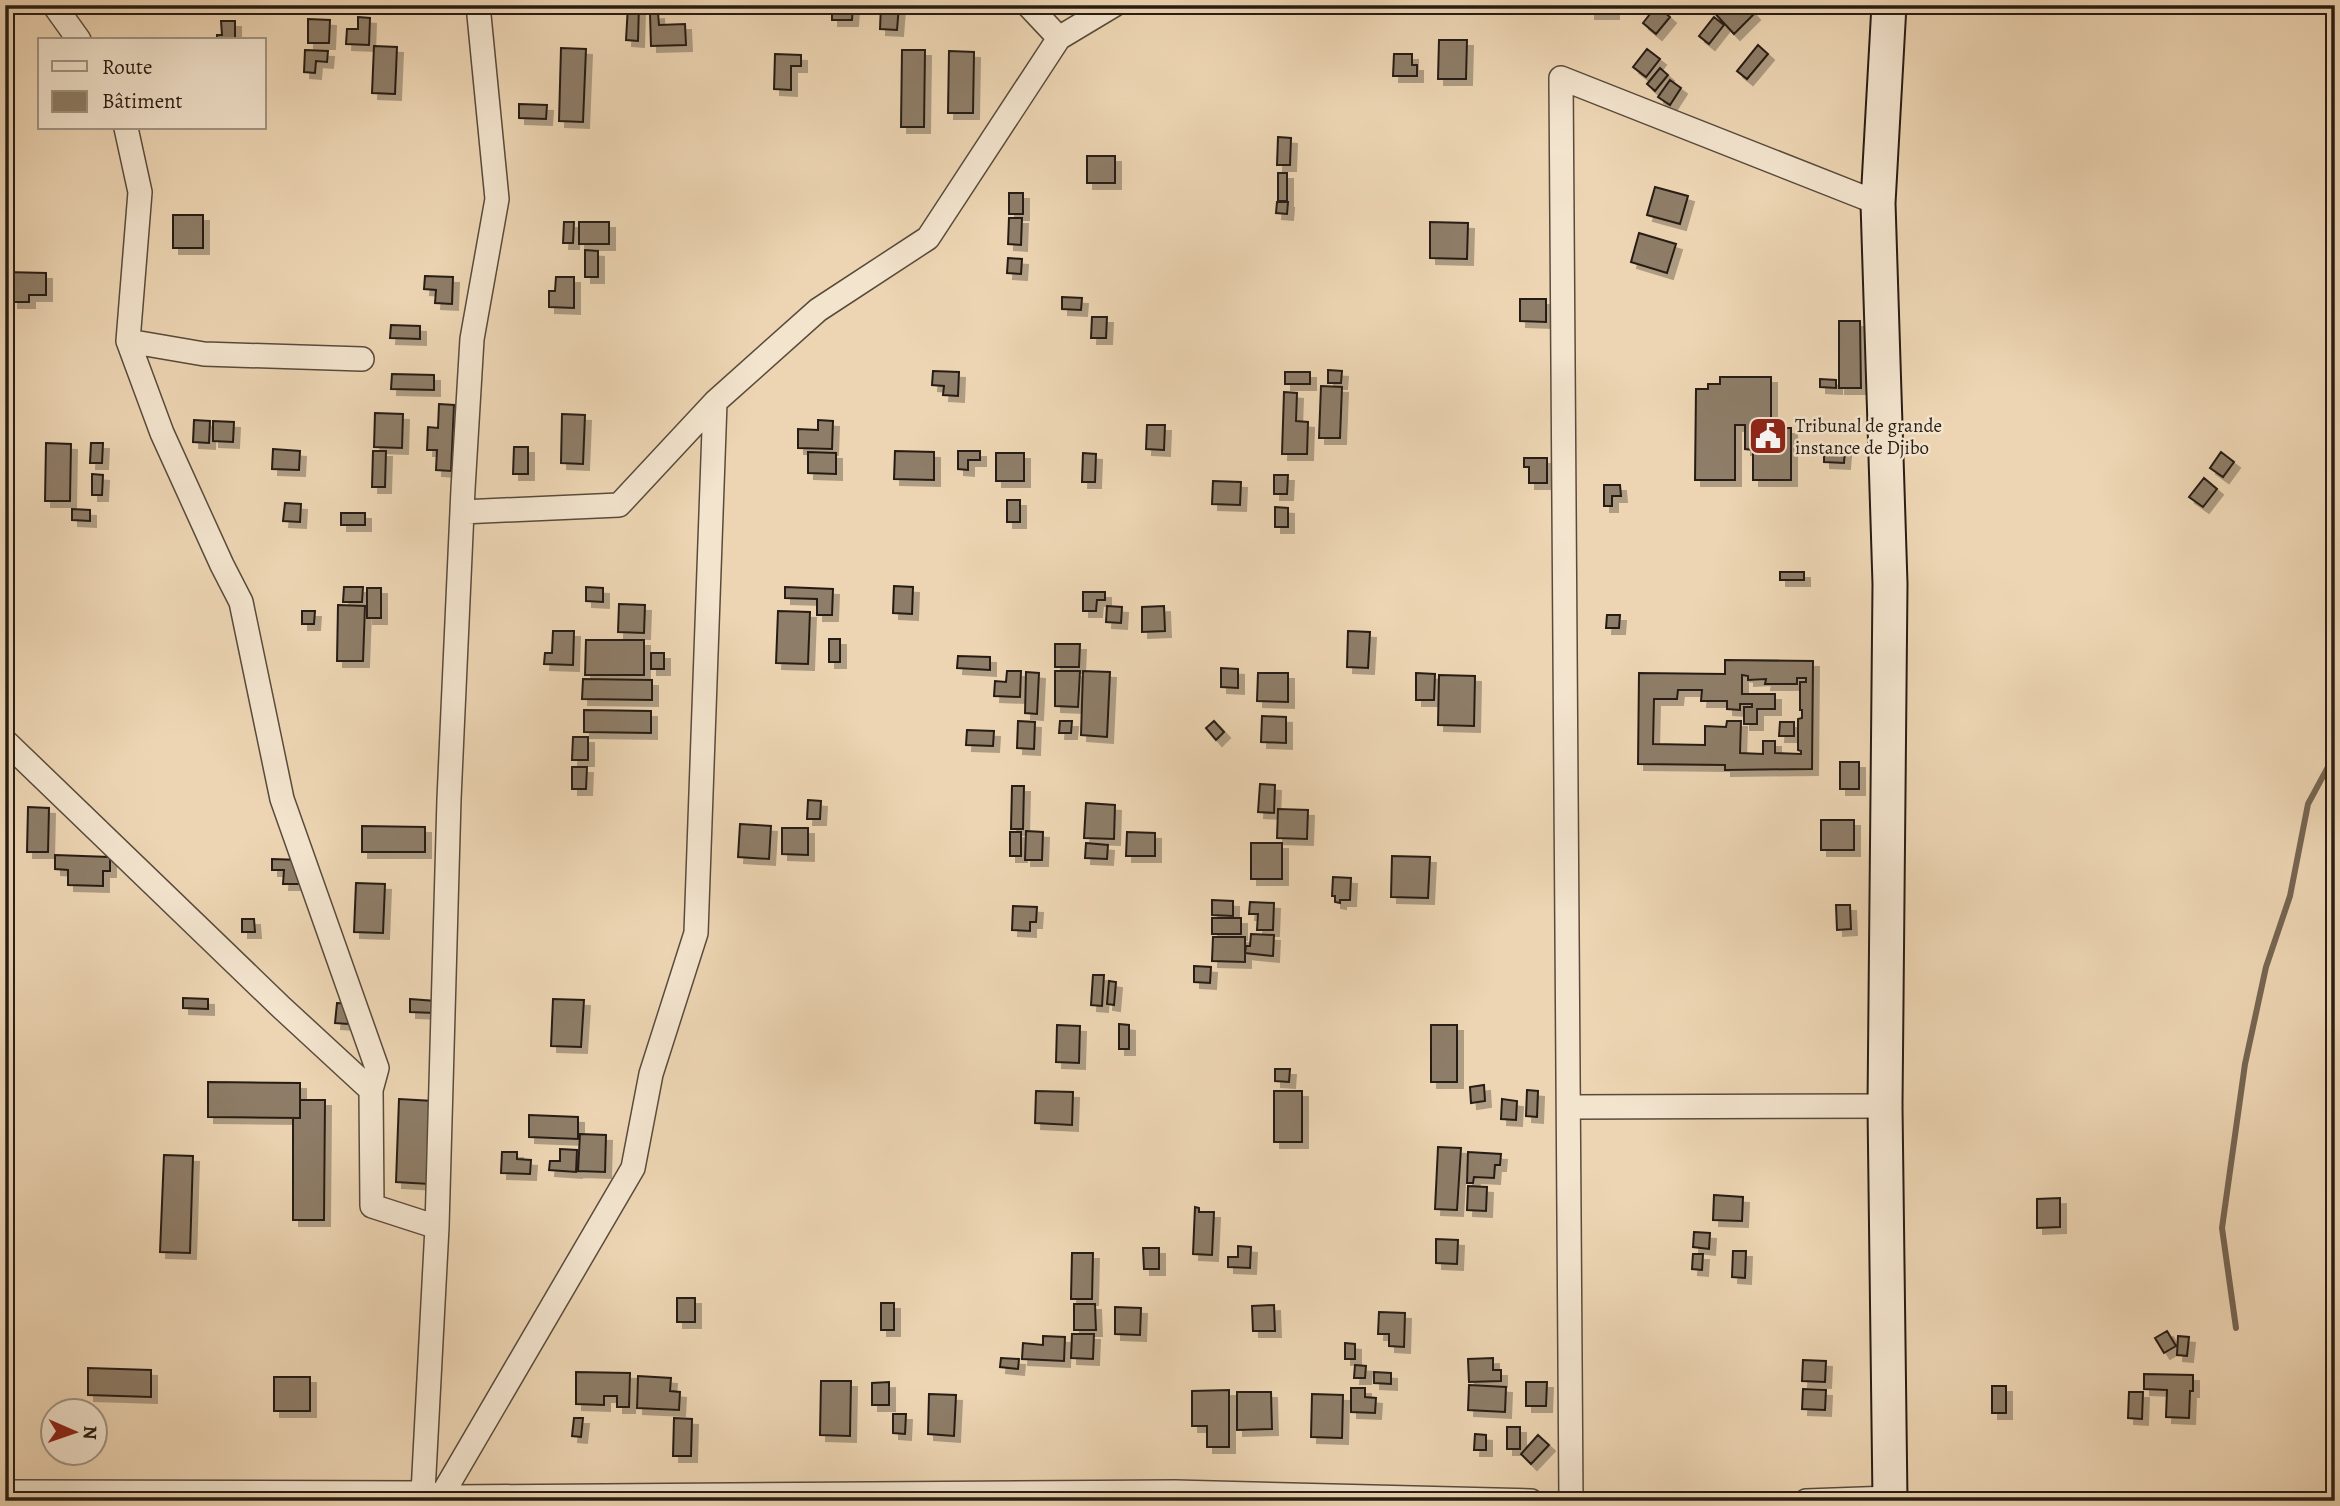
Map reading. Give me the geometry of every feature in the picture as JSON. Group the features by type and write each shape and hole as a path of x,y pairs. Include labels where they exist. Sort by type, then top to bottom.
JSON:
{"main road":[{"path":"1889,5 1878,203 1890,584 1885,1106 1890,1500"}],"street":[{"path":"54,5 78,38"},
{"path":"443,1496 437,1227 449,799 472,339 497,199 478,5"},
{"path":"1028,5 1059,38"},
{"path":"462,512 619,505 715,402 818,310 928,238 1059,38 1114,5"},
{"path":"1571,1501 1561,78 1878,203"},
{"path":"125,130 140,192 128,341 162,433 241,602 282,799 377,1068 371,1090 372,1206 437,1227"},
{"path":"128,341 204,354 362,359"},
{"path":"443,1496 633,1168 651,1074 696,933 715,402"},
{"path":"5,741 371,1090"},
{"path":"1570,1107 1885,1106"},
{"path":"5,1492 1531,1501"},
{"path":"1806,1501 1890,1500"}],"building":[{"path":"628,5 639,5 638,41 626,40"},
{"path":"832,5 853,5 852,20 832,20"},
{"path":"881,5 899,5 897,30 880,29"},
{"path":"1589,5 1613,5 1613,13 1589,13"},
{"path":"1644,5 1656,5 1670,17 1656,34 1643,23 1650,14 1642,8"},
{"path":"1713,5 1746,5 1754,14 1734,34 1710,8"},
{"path":"658,13 659,25 685,24 686,45 651,46 650,14"},
{"path":"358,17 370,18 369,45 346,44 347,29 358,29"},
{"path":"1714,17 1724,25 1709,44 1699,36"},
{"path":"308,19 330,20 329,43 308,43"},
{"path":"221,21 235,21 235,38 217,38 217,35 222,35"},
{"path":"1439,40 1467,40 1466,79 1438,79"},
{"path":"1758,45 1768,54 1747,79 1737,71"},
{"path":"374,46 397,47 395,94 372,93"},
{"path":"561,48 586,49 583,122 559,121"},
{"path":"1647,49 1660,59 1646,77 1633,67"},
{"path":"305,50 328,51 327,62 316,61 315,73 304,72"},
{"path":"902,50 925,50 924,127 901,127"},
{"path":"949,51 974,52 973,113 948,113"},
{"path":"775,54 801,55 801,66 791,66 791,90 774,89"},
{"path":"1394,54 1412,54 1412,65 1417,65 1417,76 1393,76"},
{"path":"1660,68 1668,75 1655,91 1647,84"},
{"path":"1670,80 1681,88 1670,105 1658,97"},
{"path":"519,104 547,105 546,119 519,118"},
{"path":"1278,137 1291,138 1290,165 1277,165"},
{"path":"1087,156 1115,156 1115,183 1087,183"},
{"path":"1278,173 1287,173 1287,201 1278,201"},
{"path":"1655,187 1688,196 1680,224 1647,215"},
{"path":"1009,193 1023,193 1023,214 1009,214"},
{"path":"1277,202 1288,202 1287,214 1276,213"},
{"path":"173,215 203,215 203,248 173,248"},
{"path":"1009,218 1022,218 1021,245 1008,244"},
{"path":"564,222 574,222 573,243 563,243"},
{"path":"579,222 609,222 609,244 579,244"},
{"path":"1430,222 1468,223 1467,259 1430,258"},
{"path":"1639,233 1676,244 1667,273 1631,262"},
{"path":"585,250 598,251 598,277 585,277"},
{"path":"1008,258 1022,259 1021,274 1007,273"},
{"path":"5,272 46,273 46,295 29,295 29,302 12,302 12,294 5,294"},
{"path":"425,276 453,277 452,304 435,303 436,290 424,289"},
{"path":"556,277 574,277 574,308 549,307 549,291 555,291"},
{"path":"1062,297 1082,298 1081,310 1062,309"},
{"path":"1520,299 1546,299 1546,322 1520,321"},
{"path":"1092,317 1107,317 1106,338 1091,338"},
{"path":"1839,321 1860,321 1861,388 1839,388"},
{"path":"391,325 420,326 420,339 390,338"},
{"path":"1328,370 1342,371 1341,383 1328,383"},
{"path":"933,371 959,372 958,396 943,395 944,386 932,385"},
{"path":"1285,372 1310,372 1310,384 1285,384"},
{"path":"392,374 434,375 434,390 391,389"},
{"name":"Tribunal de grande instance de Djibo","path":"1720,377 1771,377 1771,428 1791,428 1791,480 1753,480 1753,450 1745,449 1745,425 1735,425 1735,480 1695,480 1696,389 1708,389 1708,384 1720,384"},
{"path":"1820,379 1836,380 1836,388 1820,387"},
{"path":"1321,386 1342,387 1340,438 1319,438"},
{"path":"1284,392 1297,393 1296,421 1308,422 1307,454 1282,454"},
{"path":"439,404 454,405 451,471 436,470 437,450 427,450 428,427 438,428"},
{"path":"375,413 403,414 402,448 374,447"},
{"path":"562,414 585,415 583,464 561,463"},
{"path":"194,420 210,421 209,443 193,442"},
{"path":"818,420 833,421 832,449 798,448 798,429 818,430"},
{"path":"213,421 234,422 233,442 213,441"},
{"path":"1147,425 1165,425 1164,450 1146,449"},
{"path":"46,443 71,444 70,501 45,501"},
{"path":"91,443 103,443 102,463 90,463"},
{"path":"514,447 528,447 528,474 513,474"},
{"path":"273,449 300,451 299,470 272,469"},
{"path":"1824,449 1845,450 1844,463 1824,462"},
{"path":"373,451 386,451 385,487 372,487"},
{"path":"895,451 934,452 934,480 894,479"},
{"path":"958,451 980,451 980,460 968,460 968,470 958,469"},
{"path":"808,452 836,453 836,474 808,473"},
{"path":"2221,452 2234,462 2223,477 2210,468"},
{"path":"996,453 1024,453 1024,481 996,481"},
{"path":"1083,453 1096,454 1095,482 1082,482"},
{"path":"1524,458 1547,458 1547,483 1529,483 1529,467 1524,467"},
{"path":"92,474 103,475 102,495 92,495"},
{"path":"1274,475 1288,475 1287,494 1274,494"},
{"path":"2204,478 2217,489 2203,507 2189,497"},
{"path":"1213,481 1241,482 1240,505 1212,504"},
{"path":"1604,485 1620,485 1621,496 1612,496 1612,506 1604,506"},
{"path":"1007,500 1020,500 1020,522 1007,522"},
{"path":"285,503 301,504 300,522 283,521"},
{"path":"1275,507 1288,508 1288,527 1275,527"},
{"path":"72,509 90,510 90,521 72,520"},
{"path":"341,513 365,513 365,525 341,525"},
{"path":"1780,572 1804,572 1804,580 1780,580"},
{"path":"894,586 913,587 912,614 893,613"},
{"path":"344,587 363,587 362,602 343,602"},
{"path":"586,587 603,588 603,602 586,601"},
{"path":"785,587 833,589 832,615 817,615 817,599 785,598"},
{"path":"367,588 381,588 381,618 367,618"},
{"path":"1083,592 1105,592 1105,600 1097,600 1096,611 1083,611"},
{"path":"619,604 645,605 644,633 618,632"},
{"path":"338,605 365,606 363,661 337,661"},
{"path":"1107,606 1122,607 1121,623 1106,622"},
{"path":"1164,606 1165,631 1142,632 1142,607"},
{"path":"302,611 315,611 314,624 302,624"},
{"path":"778,611 810,612 808,664 776,663"},
{"path":"1607,615 1620,615 1619,628 1606,628"},
{"path":"553,631 574,631 573,665 544,664 545,653 552,653"},
{"path":"1348,631 1370,632 1368,668 1347,667"},
{"path":"829,639 840,639 840,662 829,662"},
{"path":"586,640 644,640 644,675 585,675"},
{"path":"1055,644 1080,644 1079,667 1055,667"},
{"path":"651,653 664,653 664,669 651,669"},
{"path":"958,656 990,657 990,670 957,668"},
{"path":"1725,660 1813,661 1812,769 1725,770 1725,765 1638,764 1639,673 1725,674","holes":["1742,675 1748,676 1748,680 1766,679 1765,684 1797,684 1797,678 1806,678 1806,682 1800,682 1802,718 1798,719 1798,750 1801,754 1775,753 1775,741 1763,741 1763,754 1740,753 1741,721 1727,721 1726,727 1705,726 1705,745 1653,744 1654,699 1677,699 1678,690 1702,690 1701,701 1727,701 1727,709 1740,710 1740,704 1752,704 1752,707 1744,707 1744,724 1757,724 1757,709 1775,709 1775,694 1742,694"]},
{"path":"1221,668 1238,669 1238,688 1221,687"},
{"path":"1007,671 1021,671 1020,697 994,696 995,681 1006,682"},
{"path":"1055,671 1080,671 1078,707 1055,706"},
{"path":"1083,671 1110,672 1107,737 1081,735"},
{"path":"1026,672 1039,673 1037,714 1025,713"},
{"path":"1258,673 1288,673 1288,702 1257,701"},
{"path":"1416,673 1435,674 1434,700 1416,700"},
{"path":"1439,675 1475,676 1474,726 1438,725"},
{"path":"583,679 652,680 652,700 582,699"},
{"path":"584,710 651,711 651,733 584,732"},
{"path":"1262,716 1286,717 1286,743 1261,742"},
{"path":"1018,721 1035,722 1034,749 1017,748"},
{"path":"1060,721 1072,721 1071,733 1059,733"},
{"path":"1214,721 1224,732 1216,740 1206,728"},
{"path":"1780,722 1794,722 1794,736 1779,736"},
{"path":"967,730 994,731 993,746 966,745"},
{"path":"573,737 588,737 588,760 572,760"},
{"path":"1840,762 1859,762 1859,789 1840,789"},
{"path":"572,767 587,767 586,789 572,789"},
{"path":"1260,784 1275,785 1274,813 1258,812"},
{"path":"1012,786 1024,786 1023,829 1011,829"},
{"path":"808,800 821,801 820,819 807,819"},
{"path":"1086,803 1115,805 1114,839 1084,838"},
{"path":"28,807 49,808 48,852 27,852"},
{"path":"1278,809 1308,810 1307,839 1277,838"},
{"path":"1821,820 1854,820 1854,850 1821,850"},
{"path":"740,824 771,826 769,859 738,857"},
{"path":"362,826 425,827 425,852 362,852"},
{"path":"782,828 808,828 808,855 782,854"},
{"path":"1026,831 1043,832 1042,860 1025,860"},
{"path":"1010,832 1021,832 1021,856 1010,856"},
{"path":"1127,832 1155,833 1155,856 1126,856"},
{"path":"1086,843 1108,845 1107,859 1085,858"},
{"path":"1251,843 1282,843 1282,879 1251,879"},
{"path":"55,855 110,857 110,871 103,871 103,886 68,885 68,870 55,869"},
{"path":"1392,856 1430,857 1428,898 1391,897"},
{"path":"272,859 301,860 300,884 283,884 284,870 272,870"},
{"path":"1333,877 1351,878 1350,900 1335,902 1335,896 1332,896"},
{"path":"356,883 385,884 383,933 354,932"},
{"path":"1212,900 1233,901 1233,916 1212,915"},
{"path":"1250,902 1274,903 1273,930 1257,930 1258,914 1249,914"},
{"path":"1836,905 1850,905 1851,929 1837,930"},
{"path":"1013,906 1037,907 1036,922 1030,922 1030,931 1012,930"},
{"path":"1212,918 1241,918 1241,934 1212,934"},
{"path":"242,919 254,919 255,932 242,932"},
{"path":"1251,934 1274,935 1273,956 1245,953 1246,946 1250,946"},
{"path":"1213,937 1245,937 1245,962 1212,961"},
{"path":"1194,966 1211,967 1210,983 1194,982"},
{"path":"1093,975 1104,975 1102,1006 1091,1005"},
{"path":"1109,981 1116,982 1114,1005 1107,1004"},
{"path":"183,998 208,999 208,1009 183,1008"},
{"path":"410,999 436,1001 435,1013 410,1012"},
{"path":"553,999 584,1000 581,1047 551,1046"},
{"path":"337,1003 350,1004 348,1024 335,1023"},
{"path":"1119,1024 1129,1025 1129,1049 1119,1049"},
{"path":"1057,1025 1080,1026 1079,1063 1056,1062"},
{"path":"1431,1025 1457,1025 1457,1082 1431,1082"},
{"path":"1275,1069 1290,1069 1289,1082 1275,1081"},
{"path":"208,1082 300,1083 300,1118 208,1117"},
{"path":"1484,1085 1485,1101 1471,1103 1470,1087"},
{"path":"1527,1090 1538,1091 1537,1117 1526,1116"},
{"path":"1036,1091 1073,1092 1072,1125 1035,1123"},
{"path":"1274,1091 1302,1091 1302,1142 1274,1142"},
{"path":"399,1099 433,1101 429,1184 396,1182"},
{"path":"1502,1099 1517,1101 1516,1120 1501,1119"},
{"path":"300,1100 325,1100 324,1220 293,1220 293,1118 300,1118"},
{"path":"529,1115 578,1117 578,1139 529,1137"},
{"path":"580,1134 606,1135 605,1172 578,1171"},
{"path":"1438,1147 1461,1148 1457,1210 1435,1209"},
{"path":"560,1149 577,1150 576,1172 549,1170 550,1161 560,1161"},
{"path":"502,1152 517,1152 517,1159 531,1160 530,1174 501,1173"},
{"path":"1468,1152 1501,1154 1500,1165 1495,1165 1494,1178 1474,1177 1473,1183 1467,1183"},
{"path":"164,1155 193,1156 190,1253 160,1252"},
{"path":"1468,1186 1487,1187 1486,1211 1467,1210"},
{"path":"1714,1195 1743,1197 1742,1221 1713,1220"},
{"path":"2060,1198 2060,1227 2037,1228 2037,1199"},
{"path":"1195,1207 1199,1208 1199,1212 1214,1212 1212,1255 1193,1254"},
{"path":"1694,1232 1710,1233 1709,1249 1693,1247"},
{"path":"1436,1239 1458,1240 1457,1264 1436,1263"},
{"path":"1238,1246 1251,1247 1250,1268 1228,1267 1228,1257 1238,1257"},
{"path":"1143,1248 1159,1248 1159,1269 1144,1269"},
{"path":"1733,1251 1746,1251 1745,1278 1732,1277"},
{"path":"1072,1253 1093,1253 1092,1299 1071,1299"},
{"path":"1693,1254 1703,1254 1702,1270 1692,1269"},
{"path":"677,1298 695,1298 695,1322 677,1322"},
{"path":"881,1303 894,1303 894,1330 881,1330"},
{"path":"1074,1304 1095,1304 1096,1330 1074,1330"},
{"path":"1274,1305 1275,1331 1253,1331 1252,1306"},
{"path":"1115,1307 1141,1308 1140,1335 1115,1334"},
{"path":"1379,1312 1405,1313 1404,1347 1389,1346 1389,1334 1378,1334"},
{"path":"2167,1331 2176,1346 2164,1353 2155,1338"},
{"path":"1072,1334 1094,1334 1093,1359 1071,1358"},
{"path":"1043,1336 1065,1337 1064,1361 1022,1359 1023,1343 1043,1345"},
{"path":"2178,1336 2189,1337 2187,1356 2177,1355"},
{"path":"1345,1343 1355,1344 1355,1359 1345,1359"},
{"path":"1001,1358 1019,1359 1018,1369 1000,1367"},
{"path":"1493,1358 1493,1370 1501,1370 1501,1381 1469,1382 1468,1359"},
{"path":"1803,1360 1826,1361 1825,1382 1802,1381"},
{"path":"1355,1365 1366,1366 1365,1378 1354,1378"},
{"path":"88,1368 151,1370 151,1397 88,1395"},
{"path":"576,1372 630,1373 629,1407 617,1407 617,1396 604,1396 604,1405 576,1404"},
{"path":"1374,1372 1391,1373 1391,1384 1374,1383"},
{"path":"2144,1374 2193,1375 2189,1418 2166,1417 2167,1390 2144,1389"},
{"path":"638,1376 671,1378 670,1391 680,1392 679,1410 637,1408"},
{"path":"274,1377 310,1377 310,1411 274,1411"},
{"path":"821,1381 851,1381 850,1436 820,1435"},
{"path":"889,1382 889,1405 872,1405 872,1383"},
{"path":"1526,1382 1547,1382 1546,1406 1526,1406"},
{"path":"1469,1385 1506,1387 1505,1412 1468,1410"},
{"path":"1992,1386 2006,1386 2006,1413 1992,1413"},
{"path":"1351,1388 1365,1388 1365,1397 1376,1398 1375,1413 1351,1412"},
{"path":"1803,1389 1826,1390 1825,1410 1802,1409"},
{"path":"1229,1390 1229,1447 1207,1447 1207,1426 1192,1426 1192,1391"},
{"path":"1237,1392 1271,1392 1272,1429 1237,1430"},
{"path":"2129,1392 2143,1392 2142,1419 2128,1418"},
{"path":"929,1394 956,1395 954,1436 928,1434"},
{"path":"1312,1394 1343,1395 1342,1438 1311,1437"},
{"path":"893,1414 906,1414 905,1434 893,1433"},
{"path":"574,1418 583,1418 581,1437 572,1436"},
{"path":"674,1418 692,1419 691,1456 673,1456"},
{"path":"1507,1427 1520,1427 1520,1449 1507,1449"},
{"path":"1475,1434 1486,1435 1486,1450 1474,1450"},
{"path":"1538,1435 1549,1445 1531,1464 1521,1454"}],"waterway":[{"path":"2236,1328 2222,1228 2245,1064 2266,967 2290,896 2308,804 2335,754"}],"place":[{"name":"Tribunal de grande instance de Djibo","path":"1768,436"}]}
